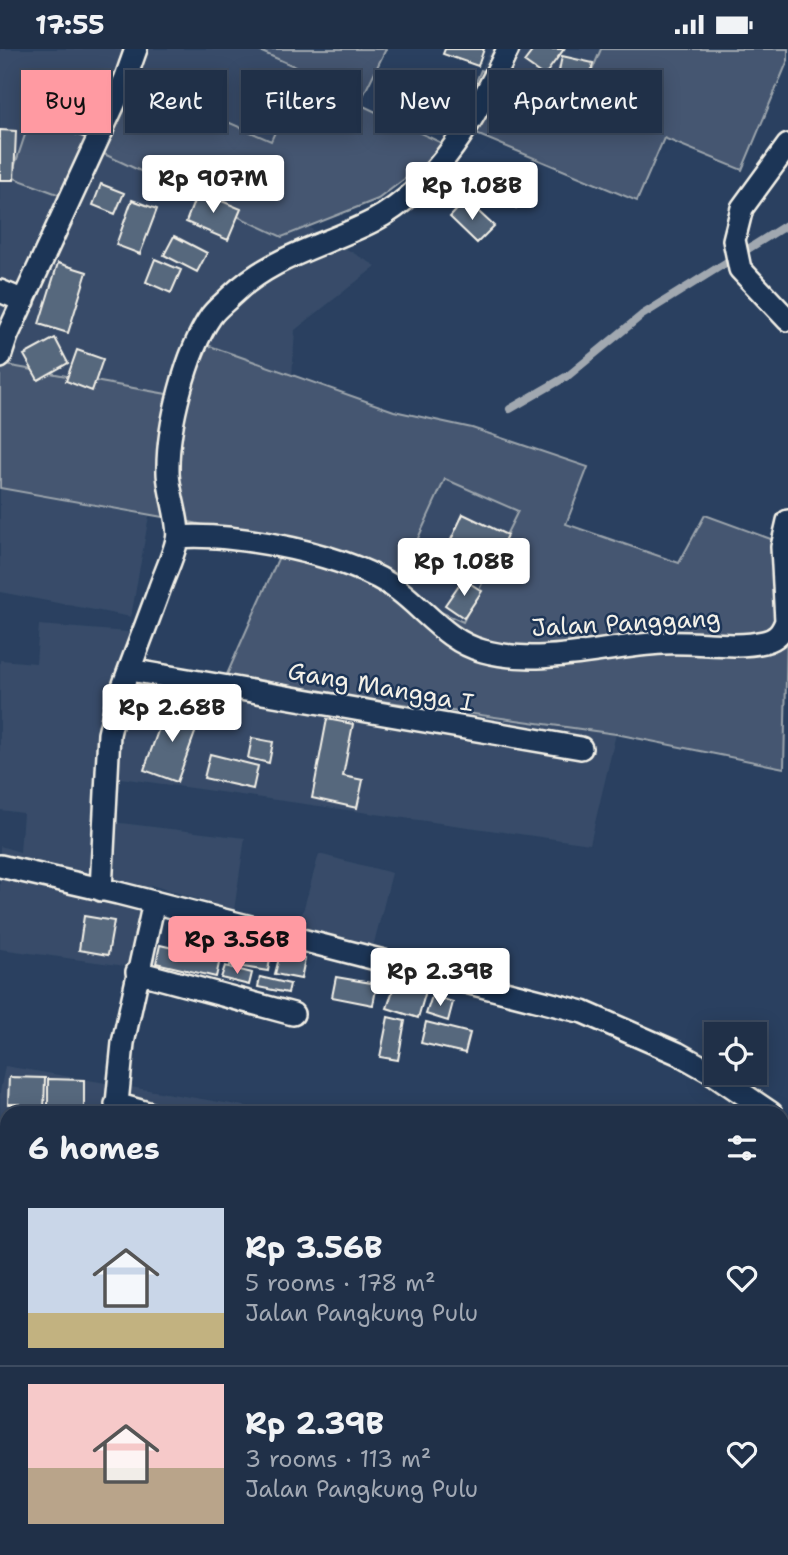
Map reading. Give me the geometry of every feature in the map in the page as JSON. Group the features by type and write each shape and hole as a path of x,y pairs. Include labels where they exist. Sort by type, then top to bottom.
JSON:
{"street":[{"path":"111,111 136,49"},
{"path":"101,890 109,734 115,709 178,537 168,474 170,447 180,394 194,350 211,315 244,283 283,259 373,221 403,202 428,179 454,145 494,79 508,49"},
{"path":"0,358 23,301 101,133"},
{"path":"788,145 742,208 734,240 740,269 788,320"},
{"path":"0,292 23,301"},
{"name":"Jalan Panggang","path":"178,537 197,535 227,538 333,560 372,575 397,589 440,628 471,648 503,655 547,655 663,643 748,644 773,639 782,632 786,621 782,547 788,521"},
{"name":"Gang Mangga I","path":"130,670 581,748"},
{"path":"0,866 153,902 583,1012 677,1053 761,1106"},
{"path":"116,1106 123,1043 153,902"},
{"path":"138,972 293,1014"},
{"path":"0,1150 0,1183"}],"shaded area":[{"path":"0,49 255,49 303,70 241,70 241,128 227,122 227,70 125,70 125,80 111,124 111,70 21,70 21,133 108,133 102,153 282,237 308,227 376,266 295,330 292,377 190,340 178,396 0,364"},
{"path":"255,49 386,49 361,100 361,70 303,70"},
{"path":"491,49 601,49 592,70 489,70 489,73 481,70"},
{"path":"601,49 788,49 788,60 742,170 664,138 637,201 474,133 475,84 481,70 489,73 489,133 662,133 662,70 592,70"},
{"path":"125,77 125,133 227,133 227,122 241,128 241,133 253,133 271,141 275,133 361,133 361,105 375,112 375,133 420,133 448,146 378,199 282,237 102,153 63,196 11,177 26,133 111,133 111,114 113,115"},
{"path":"253,133 275,133 271,141"},
{"path":"190,339 394,411 472,428 588,467 566,524 679,563 705,515 779,542 787,633 784,768 616,734 225,679 285,543 185,521 0,488 0,364 178,396","holes":["445,479 518,511 463,622 394,591"]},
{"path":"445,478 518,511 464,623 394,591"},
{"path":"0,488 149,516 131,617 0,592"},
{"path":"39,625 140,633 119,664 616,734 590,844 106,776 104,821 245,838 234,910 151,885 133,967 0,949 0,846 20,852 23,813 0,810 0,660 36,663"},
{"path":"319,854 392,873 372,951 298,929"},
{"path":"5,1066 243,1106 0,1106"}],"building":[{"path":"445,49 484,49 478,66 443,54"},
{"path":"534,49 564,49 548,70 535,70 524,62"},
{"path":"562,56 593,63 592,70 559,70"},
{"path":"0,130 16,131 14,180 0,180"},
{"path":"508,176 529,190 516,208 495,194"},
{"path":"101,184 124,193 115,214 93,205"},
{"path":"198,191 241,209 228,240 186,222"},
{"path":"132,200 157,209 140,254 116,245"},
{"path":"466,200 494,226 477,243 450,217"},
{"path":"174,236 207,253 197,272 164,255"},
{"path":"155,259 181,270 171,293 146,282"},
{"path":"58,263 87,272 68,333 39,324"},
{"path":"55,338 68,363 38,380 24,355"},
{"path":"77,350 103,359 92,391 66,381"},
{"path":"463,514 507,535 487,578 443,557"},
{"path":"463,579 482,591 464,618 445,605"},
{"path":"167,706 200,719 177,782 144,770"},
{"path":"327,719 353,724 343,776 363,780 357,808 312,798"},
{"path":"252,738 273,742 269,763 248,758"},
{"path":"210,754 258,766 253,789 204,778"},
{"path":"84,916 114,921 108,955 79,950"},
{"path":"234,941 272,947 268,971 230,965"},
{"path":"160,945 220,959 216,977 156,963"},
{"path":"280,954 305,959 301,979 275,974"},
{"path":"225,966 252,973 249,985 221,978"},
{"path":"260,977 290,984 288,993 258,987"},
{"path":"336,977 377,984 373,1005 332,997"},
{"path":"396,981 426,991 418,1018 387,1008"},
{"path":"432,996 453,1002 448,1021 426,1014"},
{"path":"388,1017 405,1021 398,1060 380,1057"},
{"path":"426,1022 470,1033 465,1053 421,1043"},
{"path":"9,1077 45,1078 44,1106 8,1104"},
{"path":"48,1079 84,1080 84,1106 48,1106"}],"waterway":[{"path":"510,409 569,375 642,315 788,224"}]}
